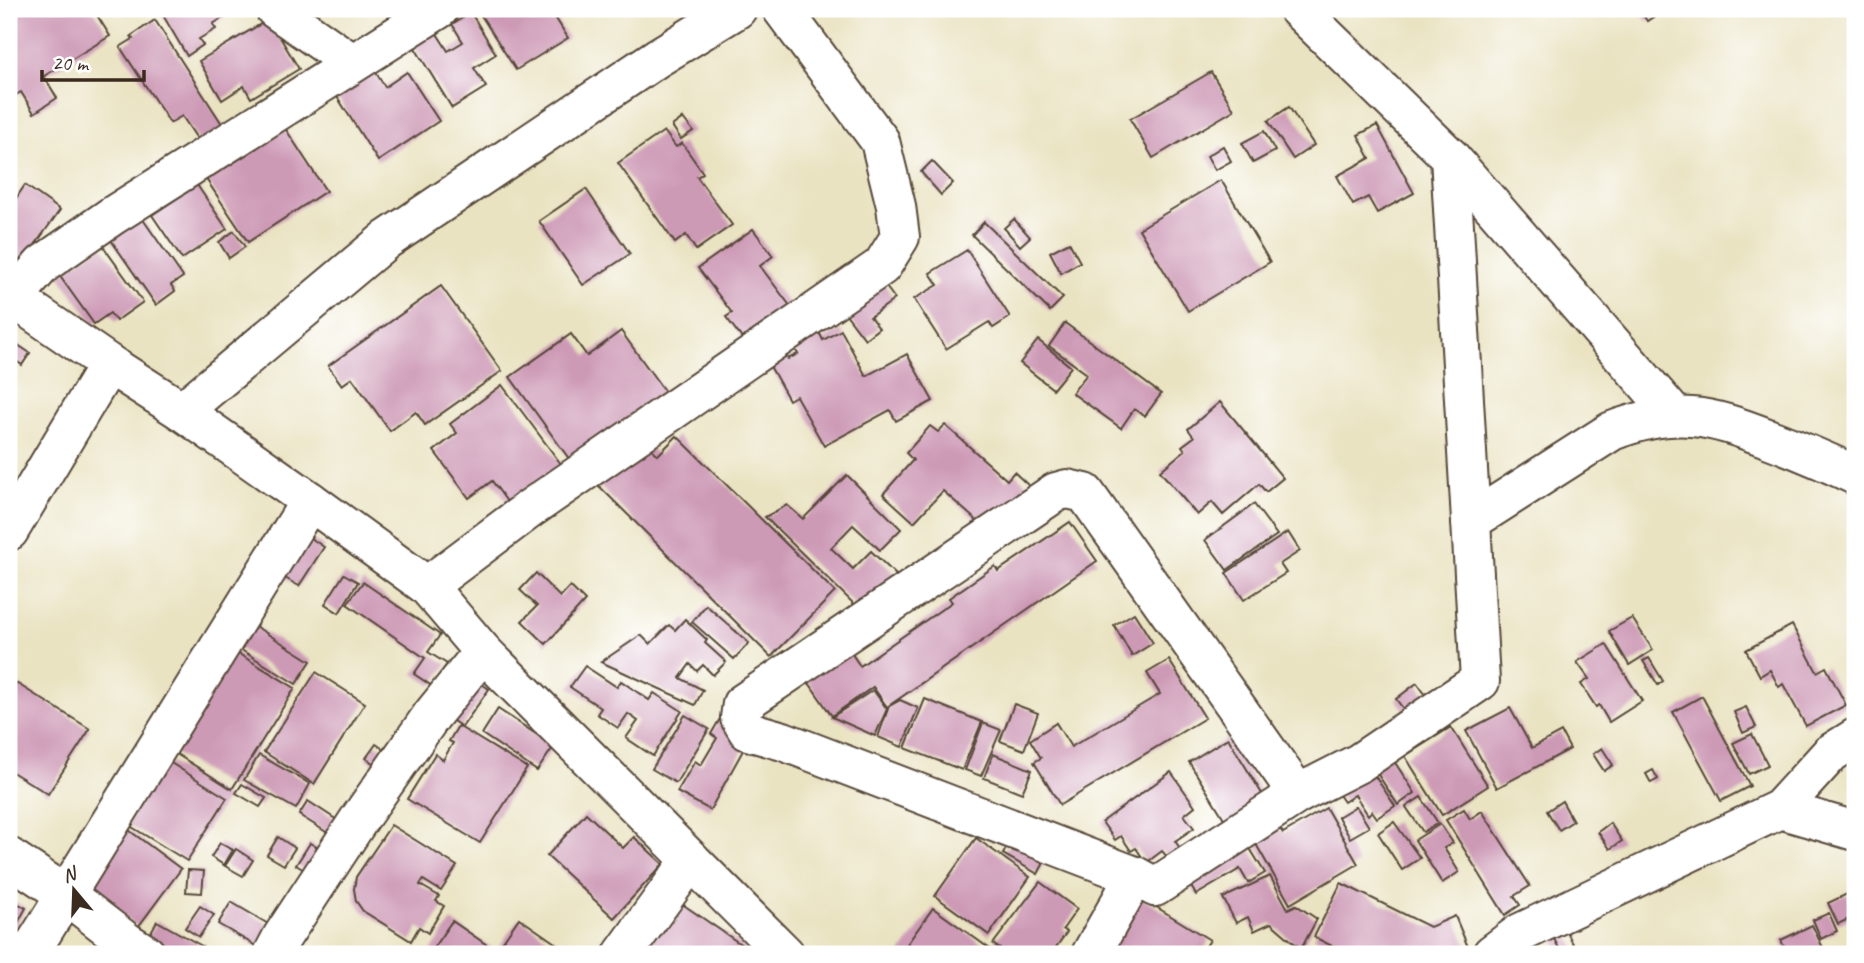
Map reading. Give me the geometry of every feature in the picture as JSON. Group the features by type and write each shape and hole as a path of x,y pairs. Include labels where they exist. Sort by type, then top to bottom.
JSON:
{"street":[{"path":"275,9 352,63"},
{"path":"439,9 112,216 43,264 11,297 182,411 427,586 483,652 785,954"},
{"path":"182,411 386,240 657,58 737,9"},
{"path":"427,586 531,508 882,266 900,237 896,206 880,141 782,9"},
{"path":"1298,9 1450,157 1675,416"},
{"path":"1298,794 1085,493 1067,489 1056,492 742,704 740,718 748,731 783,741 1135,876 1155,887 1298,794 1359,763 1480,681 1450,157"},
{"path":"9,531 109,364"},
{"path":"1471,521 1612,431 1653,419 1675,416 1713,419 1851,467"},
{"path":"29,954 310,501"},
{"path":"273,954 360,818 424,727 483,652"},
{"path":"1492,954 1520,933 1780,808 1831,753 1855,738"},
{"path":"1780,808 1855,831"},
{"path":"9,858 65,894 146,954"},
{"path":"623,954 691,860"},
{"path":"1091,954 1135,876"}],"building":[{"path":"9,9 93,9 110,36 44,76 57,98 34,113 21,92 9,99"},
{"path":"167,9 226,9 229,14 213,24 216,29 199,39 203,45 187,56 161,12"},
{"path":"477,9 550,9 568,38 516,70"},
{"path":"1639,9 1656,9 1659,13 1647,21"},
{"path":"471,13 496,54 474,68 486,87 452,108 412,43 434,29 448,51 463,42 452,24"},
{"path":"269,19 299,69 251,98 244,86 222,100 199,61"},
{"path":"155,20 224,127 200,143 182,116 170,123 120,47"},
{"path":"375,71 385,87 407,72 439,121 378,161 336,95"},
{"path":"1211,72 1234,110 1153,158 1130,119"},
{"path":"1289,107 1314,145 1293,159 1268,121"},
{"path":"683,118 693,131 681,139 672,126"},
{"path":"1377,125 1414,193 1377,213 1368,197 1353,205 1337,176 1370,158 1358,135"},
{"path":"285,128 326,191 248,242 206,179"},
{"path":"664,131 676,147 682,143 703,173 697,177 732,225 696,250 686,235 675,243 618,163"},
{"path":"1264,131 1275,151 1253,163 1242,143"},
{"path":"1223,146 1231,161 1215,170 1207,156"},
{"path":"932,161 953,183 941,195 921,172"},
{"path":"1221,180 1270,262 1188,311 1139,229"},
{"path":"25,185 60,210 22,263 9,254 9,209"},
{"path":"197,185 227,229 182,259 152,215"},
{"path":"586,189 630,254 583,285 539,221"},
{"path":"142,218 183,277 171,285 175,291 156,305 111,240"},
{"path":"1014,219 1030,237 1020,246 1004,228"},
{"path":"984,222 1063,298 1050,311 972,235"},
{"path":"753,229 773,256 760,266 791,307 744,341 726,317 732,313 698,268"},
{"path":"234,231 245,247 229,258 219,242"},
{"path":"1069,242 1080,262 1061,273 1050,252"},
{"path":"102,245 143,302 116,321 110,313 94,324 59,275"},
{"path":"967,250 1010,317 993,328 989,322 946,349 914,299 938,285 930,273"},
{"path":"878,276 895,299 870,317 879,328 865,339 846,314"},
{"path":"441,286 502,371 425,425 416,412 390,431 352,378 342,385 328,366"},
{"path":"1065,323 1161,394 1145,416 1134,409 1121,428 1072,393 1087,374 1049,346"},
{"path":"818,330 823,340 841,330 866,376 907,354 933,401 896,421 890,410 824,446 796,396 789,400 766,359 783,349 788,359 798,354 792,344"},
{"path":"621,331 665,392 570,460 510,377 571,334 587,356"},
{"path":"9,339 30,353 22,365 9,356"},
{"path":"1038,340 1071,367 1053,389 1020,363"},
{"path":"502,385 561,464 508,503 492,481 469,498 434,451 457,433 450,424"},
{"path":"1220,402 1283,478 1266,492 1259,484 1223,515 1212,502 1197,515 1160,471 1185,450 1182,446 1194,437 1188,429"},
{"path":"945,425 1007,480 1014,472 1029,486 985,528 943,491 914,522 883,494 913,460 906,453 930,426 938,432"},
{"path":"677,436 835,592 771,657 598,485 643,440 658,455"},
{"path":"847,475 901,529 880,550 853,525 831,548 853,569 871,551 896,575 858,608 765,517 787,505 803,519"},
{"path":"1254,504 1277,535 1227,570 1205,540"},
{"path":"1070,522 1097,561 887,707 873,687 832,716 807,680 850,651 860,666 952,602 949,598 995,566 998,571"},
{"path":"1288,532 1300,551 1280,564 1286,573 1244,600 1226,573"},
{"path":"303,533 324,547 299,586 278,574"},
{"path":"536,573 560,597 570,586 585,601 546,644 522,621 537,606 520,590"},
{"path":"344,574 358,582 339,613 325,604"},
{"path":"363,582 440,635 428,652 447,664 432,686 414,674 425,658 347,604"},
{"path":"706,605 749,643 734,659 692,622"},
{"path":"1134,613 1153,643 1132,656 1114,625"},
{"path":"1632,618 1653,650 1629,665 1609,631"},
{"path":"685,619 726,662 713,675 703,665 697,671 690,664 680,678 703,690 695,705 601,662 641,635 650,644 669,625 675,630"},
{"path":"250,623 311,661 296,684 235,646"},
{"path":"1792,625 1817,672 1826,667 1846,705 1806,726 1783,684 1779,687 1770,670 1760,676 1746,650"},
{"path":"1606,644 1642,701 1609,722 1581,684 1589,679 1577,662"},
{"path":"234,651 295,688 232,789 170,750"},
{"path":"1649,658 1663,681 1658,685 1643,661"},
{"path":"1169,660 1205,718 1060,805 1034,762 1041,758 1030,740 1056,723 1071,747 1160,694 1147,673"},
{"path":"585,666 617,687 621,681 649,700 654,693 682,711 653,756 626,738 638,721 628,714 618,728 597,714 601,708 570,687"},
{"path":"316,672 365,703 314,784 264,752"},
{"path":"473,678 489,689 462,727 446,716"},
{"path":"16,683 90,729 48,794 9,770 9,695"},
{"path":"1417,683 1431,702 1410,718 1396,699"},
{"path":"873,690 887,709 875,736 832,717"},
{"path":"1702,696 1750,786 1721,801 1673,712"},
{"path":"925,699 982,722 962,770 905,748"},
{"path":"900,700 918,708 902,747 878,737 889,706"},
{"path":"1014,704 1038,713 1024,750 1000,741"},
{"path":"1746,707 1756,727 1743,733 1734,712"},
{"path":"1510,708 1532,748 1561,732 1570,749 1497,788 1466,731"},
{"path":"498,709 554,746 537,771 482,734"},
{"path":"685,715 709,729 676,783 652,769"},
{"path":"721,717 752,734 710,810 677,792 695,761 701,765 717,738 711,734"},
{"path":"983,723 1001,730 981,776 965,770"},
{"path":"458,726 527,768 480,843 407,799 435,754 443,760 453,743 449,741"},
{"path":"1451,727 1488,786 1442,815 1405,756"},
{"path":"1752,734 1768,765 1749,774 1733,743"},
{"path":"1228,738 1267,802 1228,825 1189,762"},
{"path":"376,744 388,752 378,767 366,758"},
{"path":"1602,748 1613,765 1604,771 1593,754"},
{"path":"993,754 1032,770 1022,793 984,778"},
{"path":"259,755 310,784 296,809 244,780"},
{"path":"1390,755 1415,793 1398,805 1373,767"},
{"path":"166,760 227,798 187,861 127,824"},
{"path":"1369,767 1395,806 1377,818 1372,811 1368,815 1355,795 1344,802 1335,789"},
{"path":"1653,770 1658,779 1651,783 1646,774"},
{"path":"1171,772 1195,806 1184,815 1194,828 1175,841 1182,851 1170,860 1162,851 1146,863 1136,848 1131,851 1121,836 1115,840 1102,822"},
{"path":"242,784 266,798 260,807 236,793"},
{"path":"1421,797 1438,823 1423,832 1406,807"},
{"path":"308,801 340,822 331,835 299,815"},
{"path":"1562,801 1573,821 1559,830 1547,811"},
{"path":"1356,806 1369,827 1350,838 1338,817"},
{"path":"1326,808 1358,864 1290,904 1252,837 1276,823 1283,833"},
{"path":"1464,809 1470,819 1482,811 1530,886 1514,896 1520,905 1505,915 1446,820"},
{"path":"586,813 623,848 634,837 663,864 614,918 547,856"},
{"path":"1394,822 1420,858 1402,870 1378,833"},
{"path":"1610,823 1622,841 1610,849 1598,832"},
{"path":"1440,824 1453,843 1444,848 1459,872 1442,883 1415,840"},
{"path":"391,825 457,866 441,891 423,880 420,885 439,896 436,901 444,906 428,933 419,927 411,941 363,911 356,901 356,877"},
{"path":"126,828 181,869 138,927 83,886"},
{"path":"278,837 295,848 284,865 267,855"},
{"path":"976,838 1030,877 989,935 935,896"},
{"path":"1012,838 1047,857 1038,874 1003,854"},
{"path":"1246,842 1265,873 1248,883 1240,869 1196,895 1185,876"},
{"path":"220,843 233,850 224,865 211,857"},
{"path":"310,843 323,851 309,873 296,865"},
{"path":"236,849 253,860 243,876 225,866"},
{"path":"188,870 204,871 202,893 186,892"},
{"path":"1270,876 1288,909 1296,905 1317,919 1301,949 1271,923 1254,931 1248,917 1236,923 1223,898"},
{"path":"1040,882 1077,909 1063,929 1067,932 1051,954 1007,954 993,944"},
{"path":"1341,883 1430,927 1455,916 1468,947 1450,954 1348,954 1314,937"},
{"path":"1847,894 1855,916 1838,924 1828,903"},
{"path":"672,897 755,954 644,954"},
{"path":"1140,897 1210,940 1201,954 1104,954"},
{"path":"9,899 26,908 9,939"},
{"path":"231,902 270,925 258,947 218,924"},
{"path":"200,906 214,915 199,937 185,928"},
{"path":"933,908 990,949 986,954 900,954"},
{"path":"1829,913 1837,931 1821,939 1813,920"},
{"path":"519,918 571,954 429,954 452,921 496,951"},
{"path":"157,921 202,946 197,954 170,954 146,941"},
{"path":"1812,925 1826,954 1787,954 1781,940"},
{"path":"1567,932 1578,954 1562,954 1554,939"}]}
